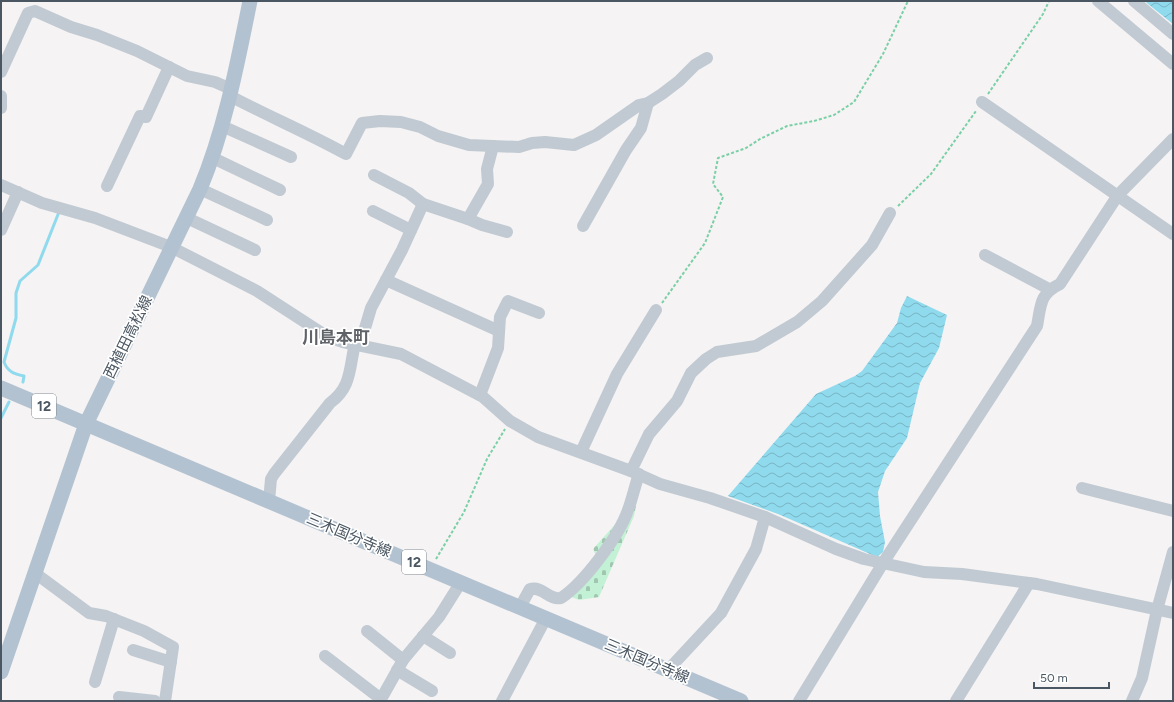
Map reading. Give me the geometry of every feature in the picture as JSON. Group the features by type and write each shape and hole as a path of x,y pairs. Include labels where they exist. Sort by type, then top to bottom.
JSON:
{"main road":[{"name":"西植田高松線","path":"1,672 86,424 187,218 213,158 230,93 250,1"},
{"name":"三木国分寺線","path":"1,388 741,701"}],"street":[{"path":"1098,1 1173,64"},
{"path":"1134,1 1173,34"},
{"path":"35,6 35,11 71,27 97,35 137,51 187,76 215,82 230,93 289,126 306,132 346,154 362,123 380,121 401,122 420,127 438,136 469,144 519,147 532,143 545,142 574,145 596,135 639,105 648,103 679,81 694,65 707,58"},
{"path":"1,72 28,13 35,6"},
{"path":"107,186 140,116 146,117 168,67"},
{"path":"1,96 1,108"},
{"path":"982,102 1173,234"},
{"path":"583,226 626,150 641,128 648,103"},
{"path":"222,126 291,157"},
{"path":"799,701 883,563 1037,326 1041,302 1049,289 1060,284 1118,195 1173,139"},
{"path":"468,219 488,184 488,168 493,146"},
{"path":"213,158 280,190"},
{"path":"374,175 409,193 423,204 482,225 507,232"},
{"path":"1,185 42,203 95,218 172,248 257,291 328,337 400,354 480,395 510,421 538,437 581,452 660,484 710,498 765,517 836,549 864,559 924,572 962,574 1029,583 1173,613"},
{"path":"200,189 267,220"},
{"path":"1,230 18,192"},
{"path":"269,501 271,479 274,474 330,403 339,396 345,386 351,371 350,361 358,345 371,308 423,204"},
{"path":"373,210 411,230"},
{"path":"520,607 530,589 536,588 550,597 561,598 584,579 618,531 628,511 635,473 649,434 677,401 691,373 706,359 717,352 756,346 797,322 822,301 872,245 890,213"},
{"path":"187,218 255,250"},
{"path":"985,255 1049,289"},
{"path":"386,280 499,331"},
{"path":"480,395 498,348 500,317 508,301 539,313"},
{"path":"581,452 617,374 656,310"},
{"path":"1082,488 1173,511"},
{"path":"668,670 721,613 756,549 765,517"},
{"path":"1132,701 1142,678 1157,610 1173,552"},
{"path":"35,573 89,613 114,619 144,631 174,647 166,701"},
{"path":"325,656 380,700 400,665 439,617 461,582"},
{"path":"956,701 1029,583"},
{"path":"502,701 546,618"},
{"path":"95,682 114,619"},
{"path":"367,631 400,665 432,692"},
{"path":"423,636 450,653"},
{"path":"133,650 171,662"},
{"path":"118,696 155,701"}],"path":[{"path":"656,310 705,243 723,197 713,184 718,158 746,148 786,126 814,121 834,115 854,102 883,54 908,1"},
{"path":"890,213 931,174 1043,14 1049,1"},
{"path":"432,570 439,554 464,512 487,459 510,421"}],"green space":[{"path":"637,500 634,516 599,597 579,600 569,596 599,563 593,549"}],"water":[{"path":"1145,1 1173,1 1173,24 1148,4"},
{"path":"907,296 947,315 939,348 920,383 907,438 885,471 878,492 880,516 885,542 883,552 877,557 778,514 728,496 816,394 855,376 862,371 897,323 901,308"}],"waterway":[{"path":"23,382 24,376 12,372 7,368 4,362 16,318 16,293 20,281 38,265 59,212"},
{"path":"1,418 9,402"}],"district":[{"name":"川島本町","path":"336,337"}]}
